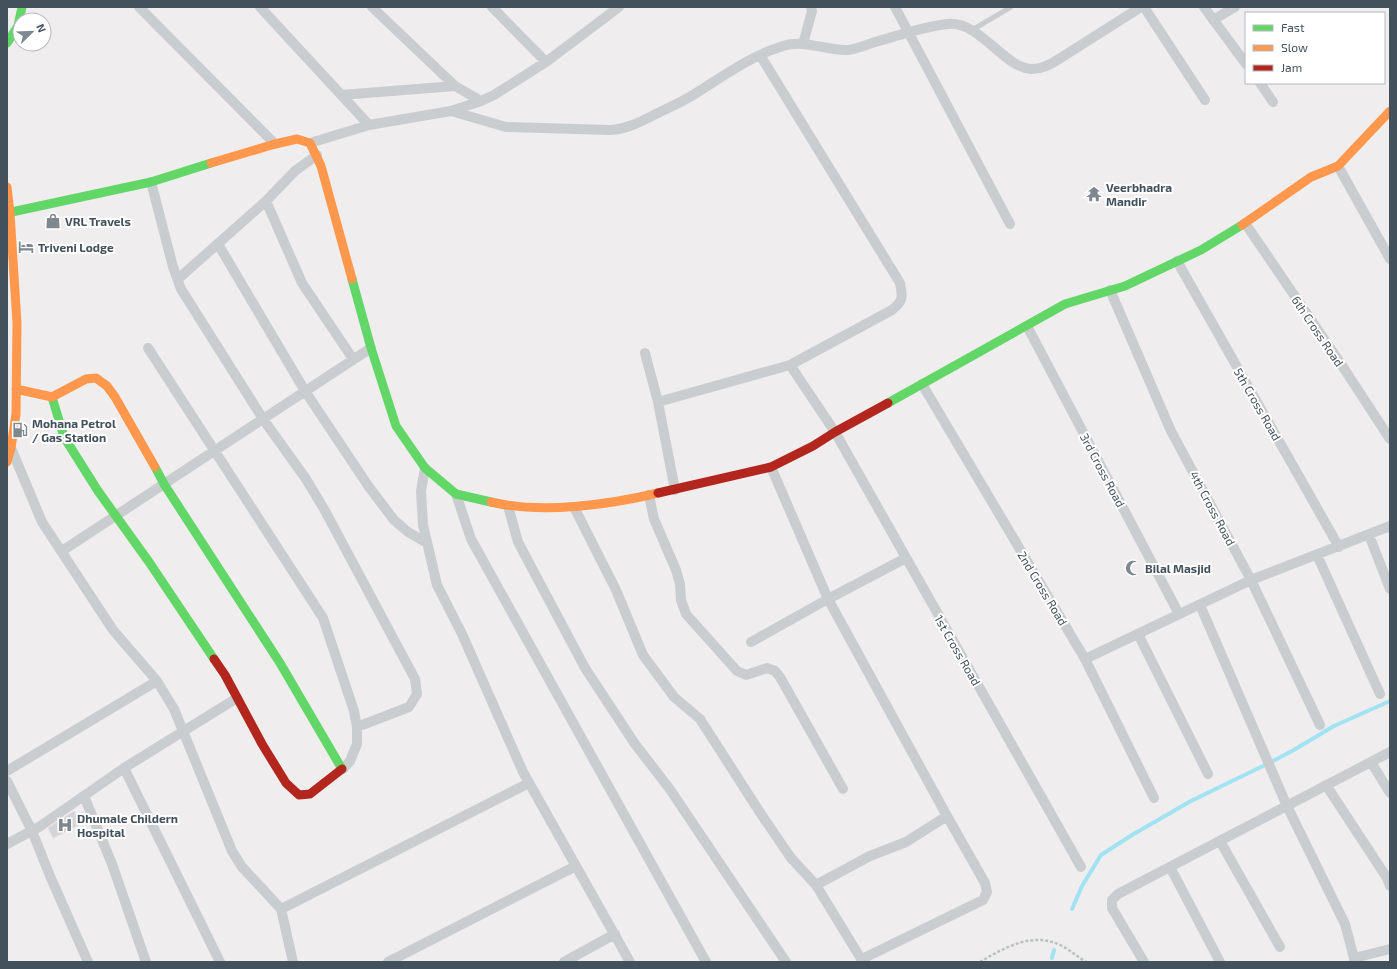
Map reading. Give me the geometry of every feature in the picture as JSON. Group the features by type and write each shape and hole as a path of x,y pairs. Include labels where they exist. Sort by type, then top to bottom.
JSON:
{"street":[{"path":"7,43 11,39 18,25 22,7"},
{"path":"139,7 275,144"},
{"path":"260,7 368,125"},
{"path":"372,7 455,86 481,101"},
{"path":"492,7 546,62"},
{"path":"9,213 151,182 275,144 297,139 310,142 368,125 451,111 481,101 494,95 546,62 619,7"},
{"path":"802,44 812,11 811,7"},
{"path":"895,7 1010,224"},
{"path":"451,111 506,128 621,129 633,126 692,96 745,62 784,45 802,44 850,50 908,33 948,24 960,25 972,30 1018,65 1031,69 1046,66 1059,60 1142,7 1205,100"},
{"path":"1204,7 1245,63"},
{"path":"1213,20 1235,7"},
{"path":"658,402 790,366 892,310 900,303 902,295 900,284 760,55"},
{"path":"1261,84 1274,102"},
{"path":"342,95 455,86"},
{"path":"310,142 316,155 371,348 396,426 425,468 456,494 508,506 574,506 675,490 771,468 813,446 835,432 1065,304 1125,286 1201,250 1245,223 1311,176 1338,166 1390,111"},
{"path":"178,280 266,201 295,170 316,155"},
{"path":"1338,166 1390,258"},
{"path":"151,182 181,289 263,419 306,479 324,509 415,679 417,694 409,707 357,727"},
{"path":"7,187 13,305 17,323 16,414 11,448 7,462"},
{"path":"266,201 302,283 353,359"},
{"name":"6th Cross Road","path":"1245,223 1389,435"},
{"path":"218,244 305,391 370,487 394,520 408,532 427,543"},
{"name":"5th Cross Road","path":"1178,261 1252,396 1339,547"},
{"name":"4th Cross Road","path":"1110,290 1171,431 1252,580 1320,725"},
{"name":"3rd Cross Road","path":"1027,326 1179,614"},
{"path":"52,397 64,437 116,516 225,674 262,744 286,783 298,795 310,794 350,761 356,744 357,727 354,711 323,618 148,348"},
{"path":"62,551 371,348"},
{"path":"645,353 658,402 675,490"},
{"name":"1st Cross Road","path":"790,366 835,432 1081,867"},
{"path":"16,389 52,397 86,380 96,378 107,386 116,397 164,484 280,663 342,769"},
{"name":"2nd Cross Road","path":"922,384 1086,659 1154,798"},
{"path":"11,448 42,522 113,630 157,681 174,709 232,851 242,867 281,908 293,962"},
{"path":"425,468 421,491 423,525 437,585 462,634 523,772 630,962"},
{"path":"574,506 616,590 643,655 674,697 700,719 791,858 816,885 862,960 983,900 987,892 985,883 828,599 771,468"},
{"path":"456,494 471,539 706,962"},
{"path":"649,495 654,519 676,570 680,584 681,600 686,614 737,671 746,674 767,668 775,671 780,677 843,789"},
{"path":"508,506 518,542 585,668 635,744 669,788 786,962"},
{"path":"1086,659 1252,580 1390,526"},
{"path":"1369,535 1390,589"},
{"path":"1317,555 1380,694"},
{"path":"751,642 906,558"},
{"path":"1200,604 1287,806 1345,924 1354,960 1390,949"},
{"path":"1138,634 1208,774"},
{"path":"7,771 157,681"},
{"path":"7,844 32,831 124,768 237,698"},
{"path":"1144,962 1112,908 1112,900 1118,894 1390,752"},
{"path":"1371,762 1390,792"},
{"path":"124,768 220,962"},
{"path":"7,781 32,831 88,962"},
{"path":"281,908 293,904 529,783"},
{"path":"1326,786 1387,878 1390,886"},
{"path":"84,796 112,864 146,962"},
{"path":"816,885 870,856 906,842 947,816"},
{"path":"1220,841 1280,947"},
{"path":"388,962 576,866"},
{"path":"1170,867 1220,962"},
{"path":"564,962 615,934"}],"lane":[{"path":"972,30 1011,7"}],"path":[{"path":"980,962 1003,948 1027,940 1043,940 1063,947 1086,962"}],"building":[{"path":"74,811 76,815 83,812 87,821 53,838 48,828"}],"waterway":[{"path":"1271,762 1334,726 1390,701"},
{"path":"1072,909 1082,886 1101,855 1132,835 1191,801 1263,766"},
{"path":"1052,958 1054,950"}],"traffic: fast":[{"path":"7,43 18,26 22,7"},
{"path":"7,213 151,182 211,163"},
{"path":"888,403 1065,304 1125,286 1201,250 1242,225"},
{"path":"352,279 371,348 396,426 425,468 456,494 491,502"},
{"path":"52,397 64,437 98,491 149,562 214,659"},
{"path":"155,467 164,484 280,663 342,769"}],"traffic: slow":[{"path":"1242,225 1311,177 1338,166 1390,111"},
{"path":"211,163 297,139 310,143 321,166 352,279"},
{"path":"7,187 17,323 16,414 11,448 7,462"},
{"path":"16,389 52,397 86,379 96,378 107,386 115,397 155,467"},
{"path":"491,502 510,506 553,508 618,501 658,493"}],"traffic: jam":[{"path":"658,493 771,467 813,446 835,432 888,403"},
{"path":"214,659 225,675 262,744 286,783 299,795 310,794 342,769"}],"place":[{"name":"Veerbhadra Mandir","path":"1094,194"},
{"name":"VRL Travels","path":"53,221"},
{"name":"Triveni Lodge","path":"26,247"},
{"name":"Mohana Petrol / Gas Station","path":"20,430"},
{"name":"Bilal Masjid","path":"1133,568"},
{"name":"Dhumale Childern Hospital","path":"65,825"}]}
